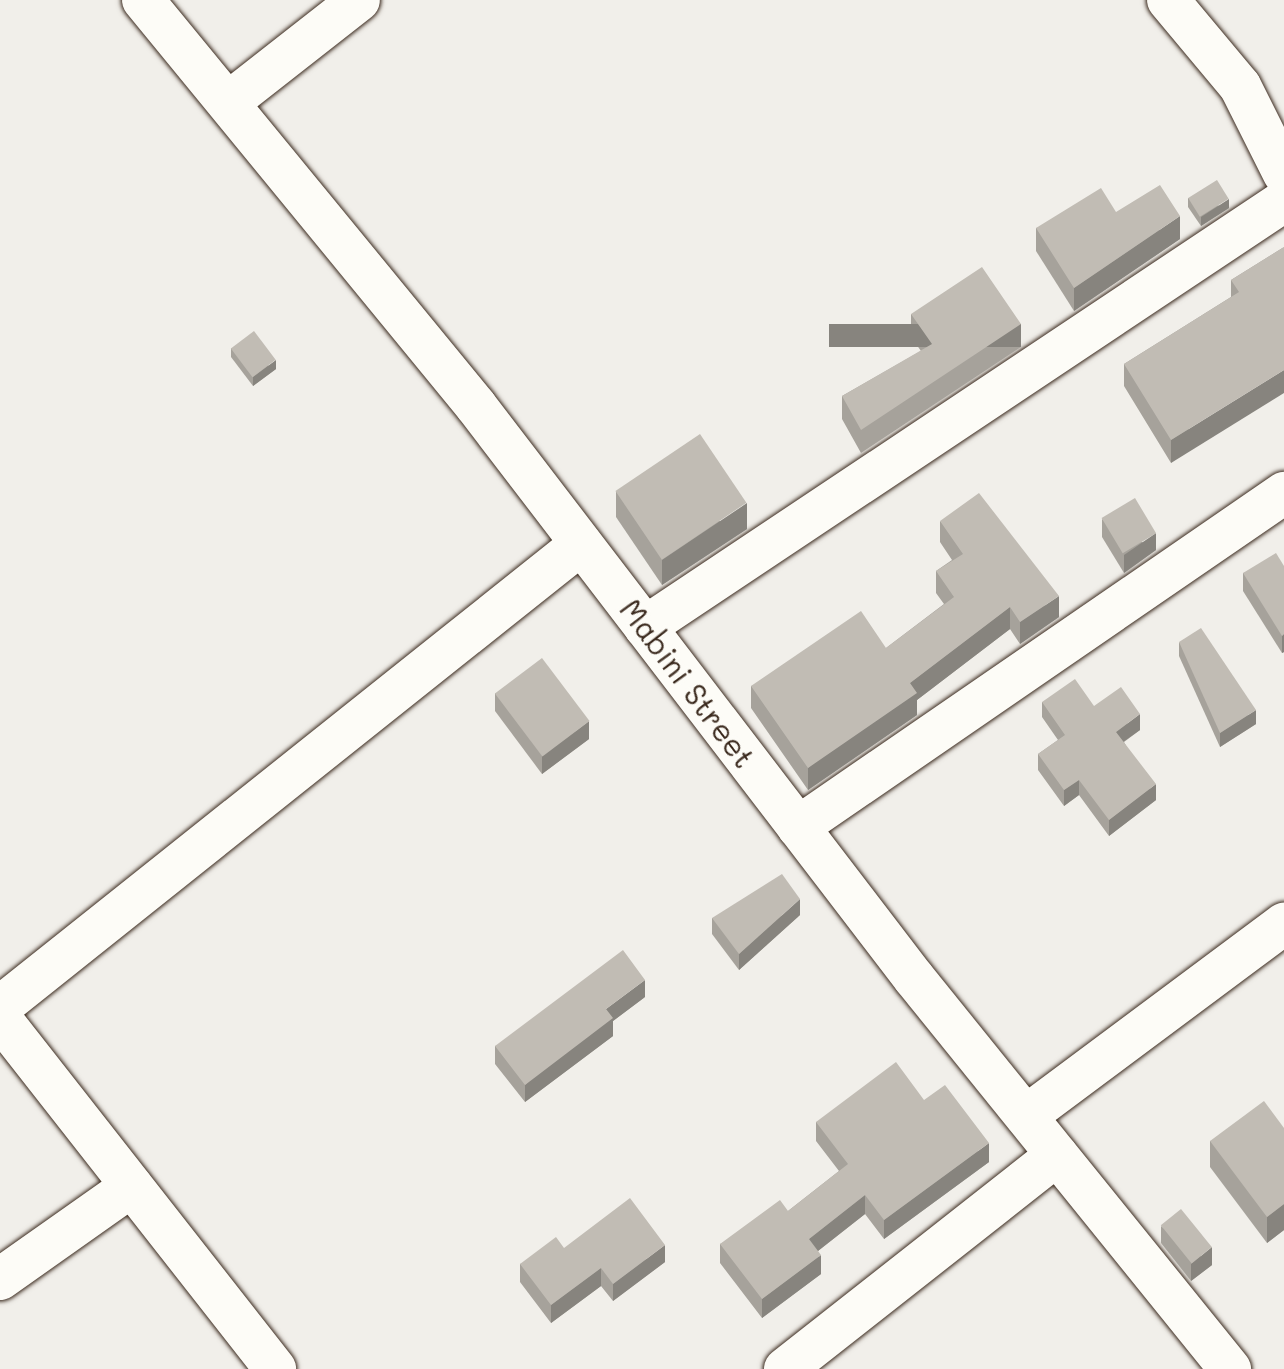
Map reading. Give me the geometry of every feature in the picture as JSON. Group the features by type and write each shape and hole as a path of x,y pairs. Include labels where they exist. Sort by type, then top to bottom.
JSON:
{"street":[{"name":"Mabini Street","path":"143,0 229,102 581,544 798,827 1230,1369"},
{"path":"229,102 359,0"},
{"path":"1168,0 1240,86 1284,174"},
{"path":"644,627 1284,200"},
{"path":"798,827 1284,494"},
{"path":"0,1007 581,544"},
{"path":"1026,1116 1284,924"},
{"path":"0,1018 275,1369"},
{"path":"786,1369 1057,1154"},
{"path":"0,1279 132,1186"}],"building":[{"path":"1217,180 1229,199 1200,217 1188,198"},
{"path":"1160,185 1180,216 1074,288 1036,228 1101,188 1116,212"},
{"path":"1284,247 1284,370 1171,440 1124,364 1239,292 1231,280"},
{"path":"982,267 1021,324 861,430 842,396 932,344 911,314"},
{"path":"254,331 276,360 253,377 231,348"},
{"path":"700,434 746,503 662,560 615,491"},
{"path":"979,493 1059,596 1020,622 1010,607 910,683 917,693 808,768 751,686 861,611 886,648 954,597 936,571 963,554 940,521"},
{"path":"1135,498 1156,533 1123,553 1102,518"},
{"path":"1276,553 1284,566 1282,636 1243,573"},
{"path":"1201,628 1256,710 1220,733 1179,642"},
{"path":"542,658 590,721 542,757 495,694"},
{"path":"1075,679 1094,706 1121,687 1140,714 1116,732 1156,784 1109,820 1079,780 1064,790 1038,754 1065,735 1042,702"},
{"path":"782,874 800,899 739,954 712,918"},
{"path":"623,950 645,980 606,1009 613,1018 525,1085 495,1046"},
{"path":"896,1062 924,1100 945,1085 989,1143 884,1220 865,1195 809,1239 821,1255 762,1299 720,1244 780,1200 788,1211 848,1164 816,1122"},
{"path":"1264,1101 1284,1128 1284,1204 1267,1217 1210,1141"},
{"path":"630,1198 665,1245 613,1284 601,1268 551,1305 520,1264 556,1237 564,1248"},
{"path":"1181,1209 1212,1247 1192,1263 1161,1225"}]}
